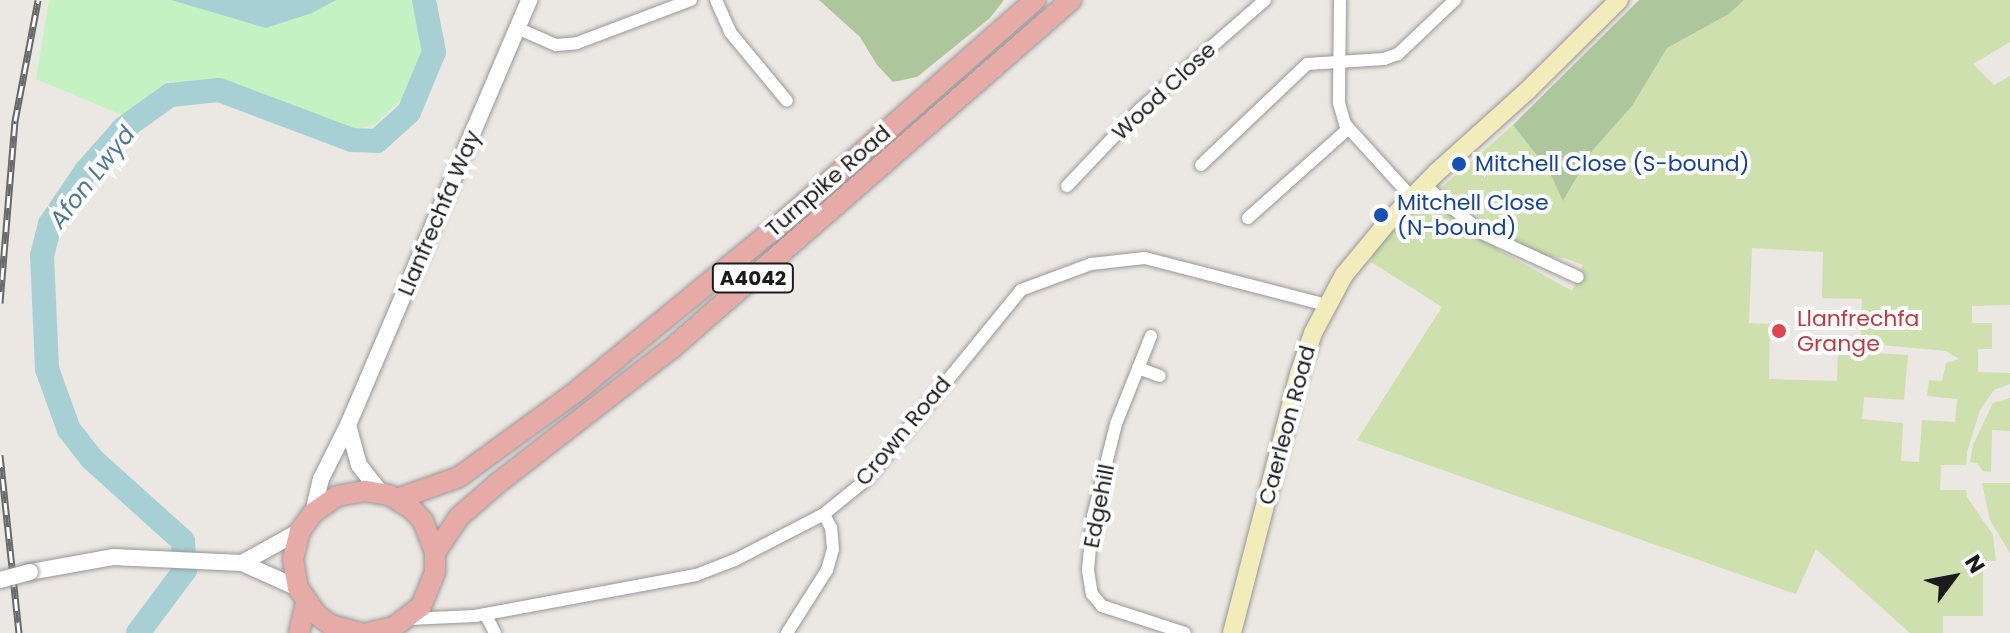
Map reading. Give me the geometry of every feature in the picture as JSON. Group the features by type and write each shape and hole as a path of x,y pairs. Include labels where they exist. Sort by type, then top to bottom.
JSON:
{"highway":[{"name":"Turnpike Road","path":"313,513 337,496 365,491 388,496 459,477 588,382 755,245 1035,0"},
{"name":"Turnpike Road","path":"435,553 459,517 498,483 671,349 1071,0"},
{"path":"369,633 394,627 408,619 430,590 435,553 423,521 388,496"},
{"path":"299,633 302,595 293,559 300,531 313,513"},
{"path":"302,595 331,625 360,633"}],"main road":[{"name":"Caerleon Road","path":"1232,633 1299,374 1327,305 1359,254 1418,192 1619,0"}],"street":[{"name":"Llanfrechfa Way","path":"313,513 321,479 348,425 529,0"},
{"path":"517,28 556,45 577,43 691,0"},
{"path":"716,0 730,32 787,101"},
{"name":"Wood Close","path":"1067,186 1140,109 1265,0"},
{"path":"1340,0 1339,103 1348,129 1418,192 1484,234 1578,277"},
{"path":"1201,165 1307,64 1384,59 1398,54 1455,0"},
{"path":"1248,218 1348,129"},
{"name":"Crown Road","path":"408,619 480,615 696,575 735,560 824,514 867,479 1021,290 1091,264 1145,258 1327,305"},
{"name":"Edgehill","path":"1151,336 1116,424 1093,516 1088,570 1092,594 1113,612 1185,633"},
{"path":"1138,368 1160,376"},
{"path":"348,425 359,465 388,496"},
{"path":"787,633 827,570 833,549 831,528 824,514"},
{"path":"242,563 300,531"},
{"path":"0,580 113,557 157,558 242,563 302,595"},
{"path":"480,615 495,633"}],"green space":[{"path":"49,0 418,0 429,50 405,96 374,125 348,131 233,84 168,82 122,115 36,79"},
{"path":"819,0 1004,0 990,18 917,77 893,82 877,65 860,37"},
{"path":"1639,0 1744,0 1729,14 1667,48 1632,106 1592,151 1563,201 1549,171 1513,125"},
{"name":"Llanfrechfa Grange","path":"1744,0 2010,0 2010,42 1973,64 1994,85 2010,76 2010,305 1972,306 1972,323 1992,323 1992,349 1978,349 1978,372 2010,373 2010,384 1994,390 1980,410 1966,465 1941,465 1940,490 1966,490 1967,497 1993,535 1996,561 1983,561 1983,616 1943,616 1943,633 1910,633 1816,549 1796,594 1357,440 1442,307 1371,262 1374,247 1426,193 1498,249 1572,291 1583,265 1565,258 1540,256 1484,221 1442,187 1513,125 1549,171 1564,200 1592,151 1632,106 1667,48 1729,14","holes":["1752,248 1823,252 1822,298 1862,299 1860,343 1946,351 1959,359 1946,363 1942,381 1929,380 1927,396 1957,399 1955,422 1922,420 1919,462 1901,461 1903,423 1862,419 1864,397 1904,400 1908,355 1838,351 1837,381 1769,379 1770,324 1749,323"]},
{"path":"2010,398 2010,431 1992,430 1991,472 1983,471 1977,463 1970,462 1973,445 1993,403"},
{"path":"1982,483 2010,483 2010,553 1990,520"}],"water":[{"path":"171,0 336,0 312,13 266,28"}],"waterway":[{"name":"Afon Lwyd","path":"138,633 185,570 183,541 92,459 69,430 47,369 42,256 50,224 86,171 124,128 170,95 219,90 352,140 377,141 409,112 434,52 424,0"}],"railway":[{"path":"0,303 15,121 38,0"},
{"path":"0,455 19,633"}],"place":[{"name":"Mitchell Close (S-bound)","path":"1459,164"},
{"name":"Mitchell Close (N-bound)","path":"1381,215"},
{"name":"Llanfrechfa Grange","path":"1779,331"}]}
